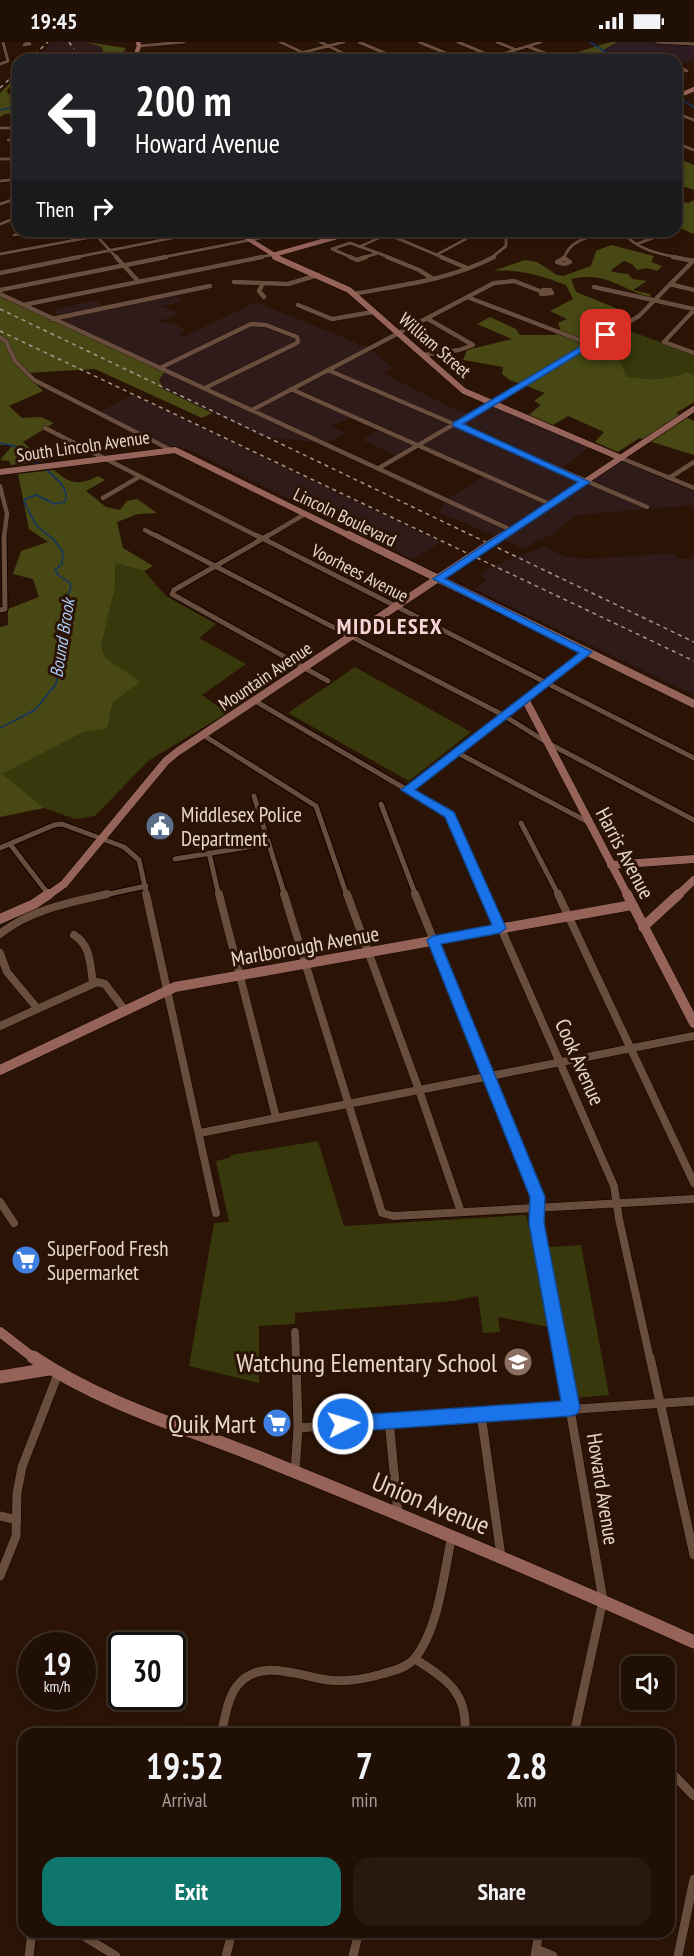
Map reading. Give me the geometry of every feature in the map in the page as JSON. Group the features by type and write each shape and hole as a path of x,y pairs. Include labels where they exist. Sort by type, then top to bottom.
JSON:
{"main road":[{"path":"136,54 138,44"},
{"name":"William Street","path":"245,237 271,255 341,285 458,387 491,404 621,458"},
{"path":"271,255 343,237"},
{"name":"Mountain Avenue","path":"0,919 49,895 76,872 166,761 694,409"},
{"name":"South Lincoln Avenue","path":"0,472 171,450"},
{"name":"Lincoln Boulevard","path":"171,450 694,704"},
{"path":"525,699 587,652"},
{"name":"Harris Avenue","path":"525,699 694,1023"},
{"path":"611,865 694,859"},
{"path":"644,927 693,882"},
{"name":"Marlborough Avenue","path":"0,1070 168,989 632,905"},
{"name":"Union Avenue","path":"0,1332 54,1372 100,1396 204,1439 230,1445 452,1535 694,1642"},
{"path":"0,1377 54,1372"}],"street":[{"path":"0,64 8,61 3,42"},
{"path":"138,44 184,42"},
{"path":"280,42 304,53"},
{"path":"320,42 345,54"},
{"path":"136,54 304,53 344,42"},
{"path":"359,42 389,54"},
{"path":"419,42 449,54"},
{"path":"427,45 437,42"},
{"path":"458,42 487,54"},
{"path":"497,42 516,50"},
{"path":"503,54 541,42"},
{"path":"657,42 694,44"},
{"path":"529,47 550,54"},
{"path":"687,71 694,73"},
{"path":"0,254 92,237"},
{"path":"98,237 138,281"},
{"path":"0,273 170,237"},
{"path":"0,292 265,237"},
{"path":"361,246 380,237"},
{"path":"394,237 467,268"},
{"path":"436,255 460,244 466,237"},
{"path":"353,294 433,279 492,259 502,253 506,246 506,237"},
{"path":"564,258 566,251 576,243 597,237"},
{"path":"628,237 652,251 694,261"},
{"path":"637,244 652,237"},
{"path":"378,253 357,260 332,249 348,242 361,246 420,270 433,279"},
{"path":"23,305 271,255"},
{"path":"379,468 639,316 694,261"},
{"path":"234,282 262,285 288,284 318,275"},
{"path":"252,410 467,297 500,282 519,282 540,291"},
{"path":"262,285 260,291 264,297"},
{"path":"670,285 694,290"},
{"path":"52,319 210,286"},
{"path":"594,287 694,310"},
{"path":"0,292 52,319 511,530"},
{"path":"467,297 590,344"},
{"path":"298,305 332,319 373,312"},
{"path":"694,310 664,342 694,353"},
{"path":"423,356 472,346 467,339 449,332 428,319"},
{"path":"160,368 251,324 266,325 297,337 298,342 205,388"},
{"name":"Lincoln Boulevard","path":"0,337 6,341 15,362 34,380 171,450"},
{"path":"328,370 647,507"},
{"path":"291,389 550,504"},
{"path":"686,414 694,417"},
{"name":"Voorhees Avenue","path":"45,428 260,540 694,758"},
{"name":"William Street","path":"621,458 694,488"},
{"path":"669,478 694,462"},
{"path":"103,498 139,477"},
{"path":"0,486 7,514 2,549 3,609"},
{"path":"304,513 171,592 328,681"},
{"path":"145,530 503,715 546,742 694,820"},
{"path":"406,790 525,699"},
{"name":"Cook Avenue","path":"255,701 450,815 614,1186 659,1403 694,1555"},
{"path":"203,735 316,806 461,1212"},
{"path":"456,752 588,822"},
{"path":"254,796 379,1207 385,1215 694,1199"},
{"name":"Howard Avenue","path":"381,804 433,940 490,1076 537,1197 537,1223 603,1600"},
{"path":"521,823 569,915 694,1184"},
{"path":"0,848 51,827 66,825 124,847 137,857 142,866 216,1213"},
{"path":"10,844 49,895"},
{"path":"175,859 267,844"},
{"path":"209,854 238,976 276,1117"},
{"path":"0,934 10,926 65,903 146,886"},
{"path":"74,935 84,942 87,949 93,983"},
{"path":"0,953 7,972 37,1008"},
{"path":"0,1026 93,983 105,984 124,1010"},
{"path":"200,1133 694,1036"},
{"path":"0,1202 14,1223"},
{"path":"295,1332 297,1428 295,1472"},
{"path":"0,1576 16,1536 17,1493 22,1467 54,1372"},
{"path":"297,1428 388,1420 694,1401"},
{"path":"481,1414 501,1556"},
{"path":"388,1420 398,1514"},
{"path":"0,1516 18,1520"},
{"path":"223,1728 232,1697 239,1684 251,1675 268,1670 329,1681 369,1678 403,1667 415,1659 428,1633 452,1535"},
{"path":"575,1728 603,1600"},
{"path":"415,1659 451,1682 458,1691 465,1711 465,1728"},
{"path":"675,1775 694,1796"},
{"path":"678,1956 694,1879"},
{"path":"29,1956 31,1938"},
{"path":"87,1938 116,1956"},
{"path":"226,1956 230,1938"},
{"path":"354,1956 358,1938"},
{"path":"536,1952 553,1956"}],"shaded area":[{"path":"52,42 86,42 102,47 104,54 88,52 88,54 41,54"},
{"path":"86,42 126,48 122,54 104,54 102,47"},
{"path":"617,42 694,42 694,60 682,64 682,54 609,54 602,49"},
{"path":"617,42 603,50 609,54 571,54"},
{"path":"12,81 12,85 7,90 8,94 12,94 12,114 0,117 0,93"},
{"path":"682,160 694,165 694,190 682,186"},
{"path":"694,200 693,234 682,228 682,202 689,203"},
{"path":"611,245 654,256 651,262 662,266 657,271 647,268 637,270 632,264 624,261 611,270 628,274 633,279 647,281 633,290 650,294 651,298 604,279 584,277 571,279 576,292 623,311 612,317 617,326 592,339 597,347 619,358 626,377 656,379 687,372 694,375 694,402 676,413 694,421 694,455 639,438 618,452 595,442 604,432 568,416 553,425 529,415 541,405 534,401 545,393 510,380 502,374 503,367 463,360 467,350 512,339 477,324 490,317 516,329 520,335 556,335 560,329 558,323 567,319 550,311 573,299 566,285 530,274 493,271 525,260 537,262 557,275 563,276 591,266 596,251"},
{"path":"0,294 166,370 159,380 163,389 212,413 202,418 95,369 26,373 43,391 9,406 22,418 41,417 54,423 23,442 44,461 11,465 9,461 0,460 13,445 0,445"},
{"path":"174,295 182,302 161,306 174,311 177,315 156,322 172,323 185,330 179,334 183,337 256,302 371,349 392,368 382,373 448,406 476,417 492,407 590,447 557,472 586,485 622,461 694,492 694,505 576,515 550,536 537,540 525,549 439,512 447,499 486,475 420,446 400,457 362,440 380,429 353,417 331,426 346,433 326,443 262,437 163,389 159,380 166,371 54,319 59,317 53,310 96,300 104,309"},
{"path":"617,326 694,355 694,375 687,372 646,382 638,382 625,377 619,358 597,347 592,339"},
{"path":"133,395 440,542 413,559 186,448 166,445 99,412"},
{"path":"54,470 75,482 98,476 105,480 86,491 106,507 120,510 127,501 137,499 157,513 138,514 117,522 123,548 153,566 144,571 115,563 115,589 101,646 105,657 140,682 113,702 107,729 84,732 2,774 44,808 0,817 0,627 8,625 8,609 39,597 33,579 13,574 21,551 48,542 29,529 18,474"},
{"path":"544,546 565,557 591,559 673,553 680,559 694,559 694,695 475,589 487,580 480,576 491,567"},
{"path":"115,563 144,571 166,596 216,624 199,638 246,664 202,695 227,713 148,761 95,816 75,819 44,808 1,774 84,732 107,729 113,702 139,682 105,657 101,646 115,589"},
{"path":"355,667 471,732 409,781 288,713"},
{"path":"318,1141 344,1226 526,1215 534,1248 581,1245 609,1395 575,1398 564,1330 498,1317 500,1332 483,1333 478,1296 453,1301 295,1313 295,1324 259,1326 259,1383 189,1366 214,1223 229,1222 216,1161 232,1155"}],"waterway":[{"path":"590,42 609,54"},
{"path":"682,100 694,107"},
{"name":"Bound Brook","path":"0,110 12,107"},
{"name":"Bound Brook","path":"0,443 23,448 38,464"},
{"name":"Bound Brook","path":"0,728 35,710 56,684 64,627 69,616 67,596 71,588 70,583 58,575 55,570 62,564 63,552 54,540 36,525 24,502 25,499 36,495 55,504 65,502 64,488 47,470"}],"railway":[{"path":"35,54 48,42"},
{"path":"69,42 74,49"},
{"path":"0,88 12,77"},
{"path":"0,309 694,642"},
{"path":"0,331 694,661"}],"place":[{"name":"Middlesex Police Department","path":"160,826"},
{"name":"SuperFood Fresh Supermarket","path":"26,1260"},
{"name":"Watchung Elementary School","path":"518,1362"},
{"name":"Quik Mart","path":"277,1423"}],"district":[{"name":"MIDDLESEX","path":"390,626"}],"route":[{"path":"343,1424 571,1408 537,1223 537,1197 490,1076 433,940 500,928 450,815 406,790 587,652 438,579 585,482 456,424 606,335"}]}
